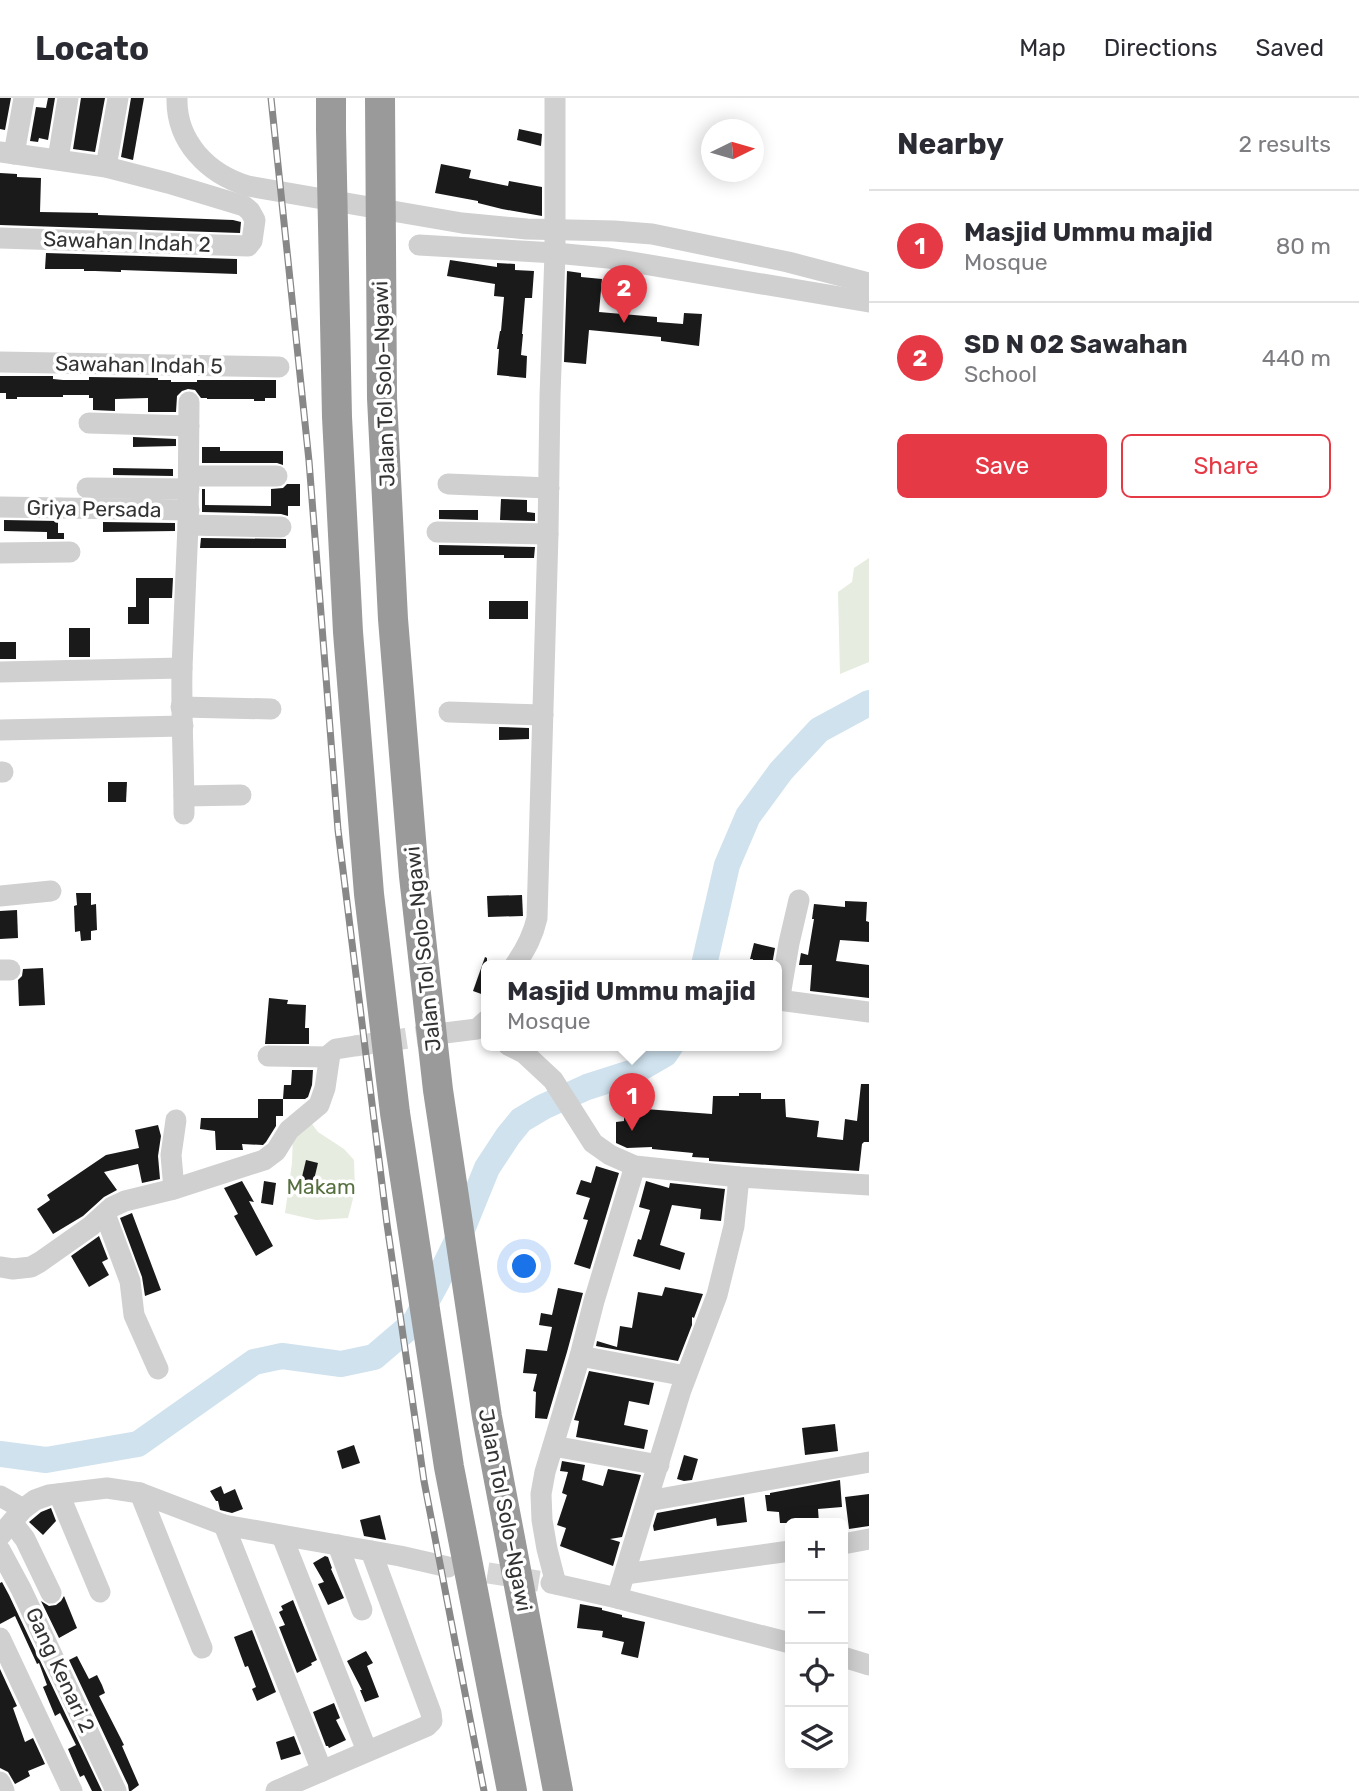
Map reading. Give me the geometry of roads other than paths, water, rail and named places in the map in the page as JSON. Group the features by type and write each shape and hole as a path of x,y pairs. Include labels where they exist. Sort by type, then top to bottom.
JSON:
{"highway":[{"path":"329,98 337,417 348,632 369,894 394,1113 449,1467 512,1791"},
{"name":"Jalan Tol Solo–Ngawi","path":"380,98 382,398 393,619 414,876 438,1090 487,1417 558,1791"}],"street":[{"path":"24,98 7,153 106,167 118,98"},
{"path":"58,159 68,98"},
{"path":"177,98 183,132 195,151 211,169 231,181 248,186 462,223 527,229 652,234 788,262 869,283"},
{"path":"518,960 528,946 537,918 555,253 555,98"},
{"name":"Sawahan Indah 2","path":"0,237 244,246 252,241 255,220 244,206 106,167"},
{"path":"419,245 555,253 642,263 869,302"},
{"name":"Sawahan Indah 5","path":"0,362 279,367"},
{"path":"189,402 189,500 182,668 184,805 241,795"},
{"path":"89,423 189,426"},
{"path":"189,500 278,476"},
{"path":"448,484 549,488"},
{"path":"87,488 189,500 281,527"},
{"name":"Griya Persada","path":"0,507 189,500"},
{"path":"437,532 548,534"},
{"path":"0,553 70,552"},
{"path":"0,672 182,668"},
{"path":"0,730 271,709"},
{"path":"449,712 543,715"},
{"path":"0,896 51,891"},
{"path":"782,984 799,900"},
{"path":"782,997 786,1001 869,1012"},
{"path":"445,1033 481,1027"},
{"path":"0,1267 30,1267 40,1262 92,1226 113,1207 125,1201 174,1189 264,1160 276,1151 289,1130 319,1105 325,1088 329,1057 336,1049 355,1046"},
{"path":"520,1051 553,1080 593,1143 635,1167 869,1185"},
{"path":"268,1056 329,1057"},
{"path":"174,1189 171,1155 176,1120"},
{"path":"635,1167 545,1472 541,1494 542,1520 553,1583 785,1642"},
{"path":"617,1598 686,1376 704,1332 725,1265 734,1226 739,1177"},
{"path":"105,1214 130,1281 134,1315 158,1369"},
{"path":"580,1356 686,1376"},
{"path":"553,1446 659,1465"},
{"path":"648,1501 869,1462"},
{"path":"12,1523 35,1500 43,1496 107,1488 140,1493 224,1525 448,1567"},
{"path":"140,1493 202,1648"},
{"path":"59,1494 100,1592"},
{"path":"0,1496 12,1523 25,1539 51,1593"},
{"path":"224,1525 322,1771"},
{"path":"282,1536 367,1751"},
{"path":"848,1543 869,1539"},
{"path":"338,1545 362,1610"},
{"name":"Gang Kenari 2","path":"0,1550 27,1601 116,1791"},
{"path":"276,1791 427,1726 432,1721 370,1551"},
{"path":"625,1574 785,1552"},
{"path":"0,1638 72,1791"},
{"path":"848,1659 869,1665"},
{"path":"0,1783 4,1791"}],"waterway":[{"path":"705,960 727,865 748,816 781,771 819,730 869,703"},
{"path":"0,1454 46,1460 138,1444 254,1362 282,1356 341,1364 374,1357 415,1322 459,1237 487,1168 521,1120 587,1087 634,1072 667,1051"}],"tunnel":[{"path":"355,1046 443,1033"},
{"path":"457,1568 551,1583"}],"railway":[{"path":"271,98 309,461 338,830 387,1224 424,1481 484,1791"}],"place":[{"name":"SD N 02 Sawahan","path":"624,323"},
{"name":"Masjid Ummu majid","path":"632,1131"}],"park label":[{"name":"Makam","path":"321,1187"}]}
